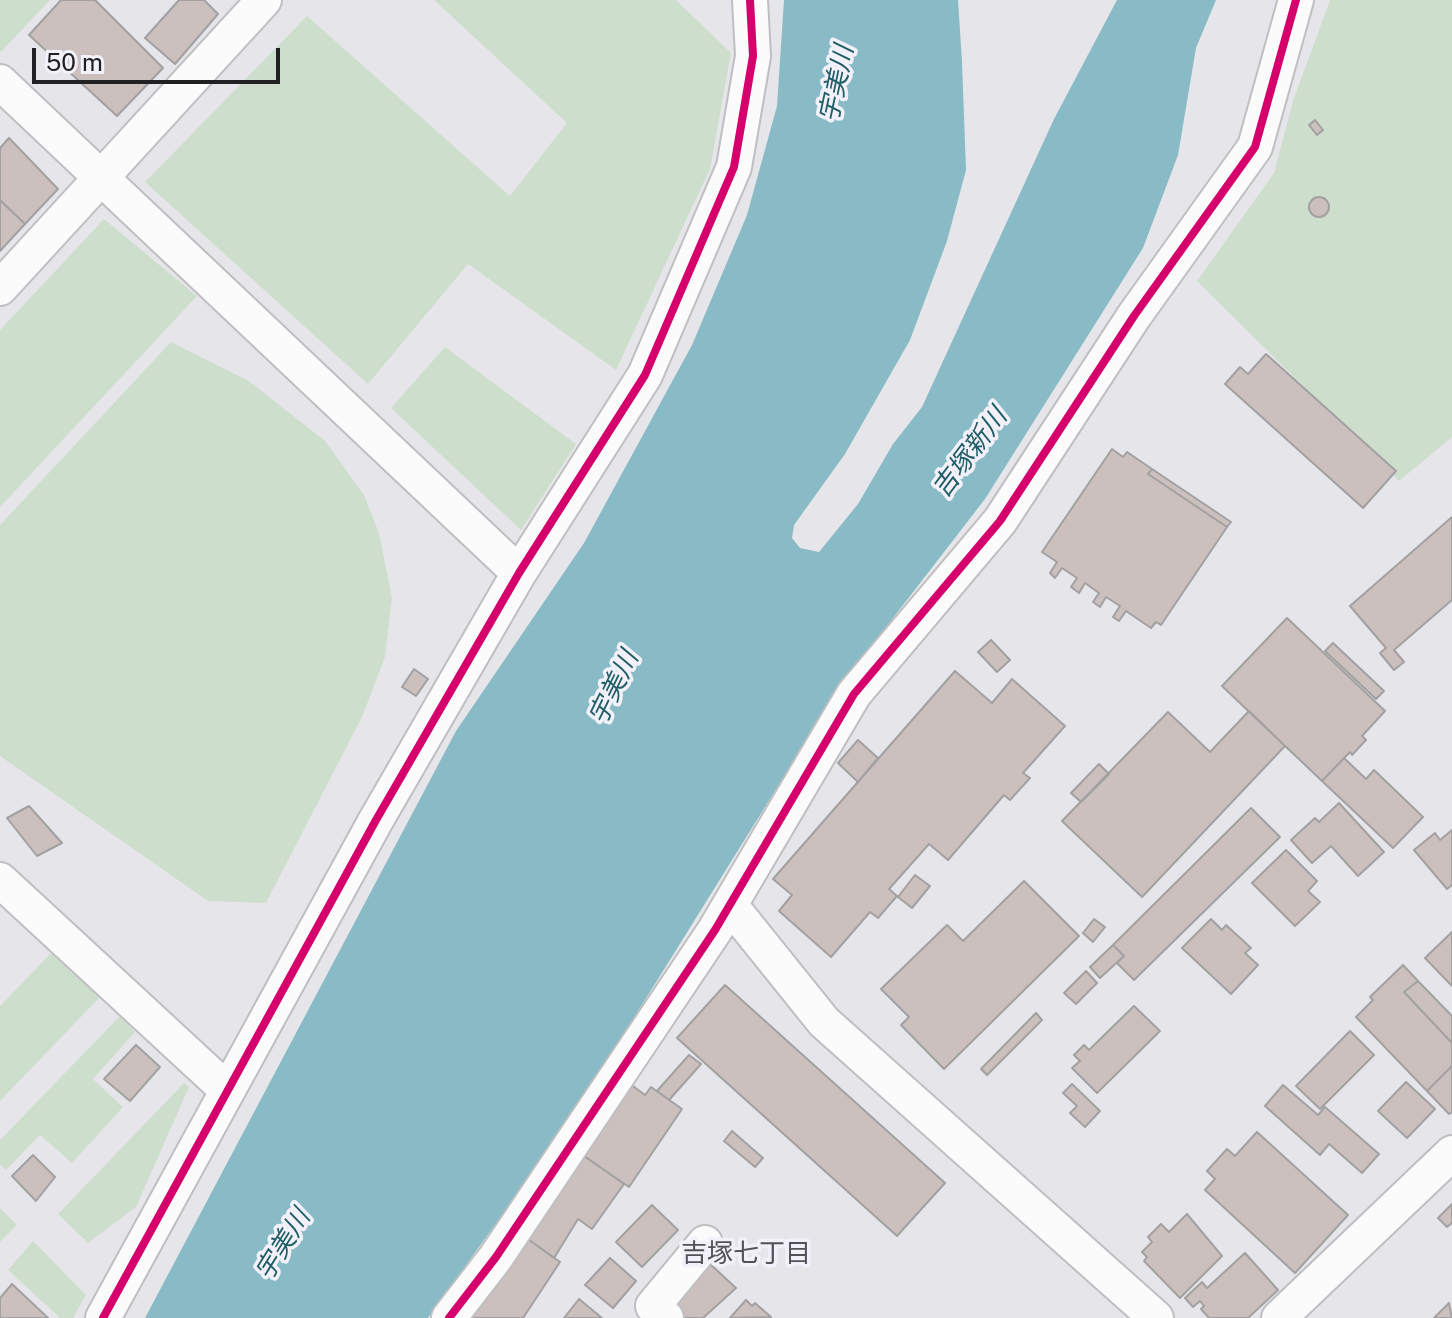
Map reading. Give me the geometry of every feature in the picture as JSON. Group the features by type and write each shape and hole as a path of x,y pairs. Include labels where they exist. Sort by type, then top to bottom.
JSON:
{"street":[{"path":"0,288 264,0"},
{"path":"449,1318 496,1257 730,905 854,694 1000,521 1134,316 1255,147 1296,0"},
{"path":"103,1318 376,820 519,573 645,375 734,167 753,56 744,5"},
{"path":"0,82 519,573"},
{"path":"0,880 226,1089"},
{"path":"730,905 824,1022 1156,1318"},
{"path":"1279,1318 1452,1153"},
{"path":"666,1318 653,1306 705,1243"}],"green space":[{"path":"0,0 50,0 1,52 0,51"},
{"path":"434,0 676,0 731,53 710,169 616,370 468,264 368,384 145,182 307,16 510,196 567,123"},
{"path":"1330,0 1452,0 1452,437 1399,481 1197,281 1274,173 1293,101"},
{"path":"104,219 197,296 0,507 0,330"},
{"path":"171,342 249,381 325,441 364,495 379,533 392,598 385,657 362,717 266,903 208,901 0,756 0,525"},
{"path":"445,347 576,444 521,530 391,408"},
{"path":"54,950 101,996 0,1101 0,1006"},
{"path":"120,1016 135,1032 93,1079 123,1107 72,1163 40,1135 6,1170 0,1165 0,1140"},
{"path":"184,1083 189,1087 136,1207 88,1243 58,1214"},
{"path":"0,1208 17,1225 0,1242"},
{"path":"33,1241 86,1295 73,1318 60,1318 8,1270"}],"water":[{"path":"784,0 958,0 962,62 966,170 947,241 910,340 845,454 794,525 792,538 800,548 819,552 858,504 893,444 922,407 1054,119 1117,0 1216,0 1196,48 1178,155 1143,248 985,499 839,688 571,1119 428,1318 145,1318 456,731 584,543 692,345 747,215 777,106"}],"building":[{"path":"61,0 95,0 163,68 117,116 29,35"},
{"path":"179,0 204,0 218,14 175,64 145,38"},
{"path":"1315,120 1323,130 1317,135 1309,125"},
{"path":"9,138 58,189 25,224 0,200 0,148"},
{"path":"1319,197 1326,200 1329,207 1326,214 1319,217 1312,214 1309,207 1312,200"},
{"path":"0,200 25,224 0,251"},
{"path":"1266,354 1396,471 1363,508 1225,384 1240,367 1248,374"},
{"path":"1112,449 1123,457 1127,452 1152,469 1148,474 1227,527 1161,625 1156,622 1151,628 1126,611 1119,621 1113,617 1120,606 1106,597 1100,607 1093,602 1099,593 1085,583 1079,593 1071,587 1077,578 1062,568 1055,578 1050,573 1057,562 1042,552"},
{"path":"1152,469 1231,522 1227,527 1148,474"},
{"path":"1452,517 1452,600 1394,650 1404,662 1394,670 1380,653 1386,648 1350,606"},
{"path":"1287,618 1385,711 1362,736 1366,740 1322,781 1222,686"},
{"path":"991,640 1010,660 997,672 978,652"},
{"path":"1333,643 1384,691 1376,699 1325,651"},
{"path":"414,669 428,679 416,696 402,687"},
{"path":"955,671 992,703 1012,679 1065,726 1023,773 1030,778 1010,800 1004,795 948,860 929,844 889,889 897,896 878,918 870,912 831,957 779,911 792,895 773,879"},
{"path":"1249,711 1285,746 1142,897 1062,821 1168,712 1210,752"},
{"path":"858,740 878,758 858,782 838,763"},
{"path":"1344,758 1366,779 1374,770 1423,817 1393,848 1322,781"},
{"path":"1099,764 1109,774 1081,802 1071,793"},
{"path":"1339,803 1384,852 1358,876 1331,846 1312,863 1291,840 1315,818 1319,822"},
{"path":"29,806 62,843 37,856 7,818"},
{"path":"1251,808 1280,837 1134,980 1117,963 1124,956 1113,945"},
{"path":"1452,830 1452,885 1447,889 1414,850 1435,833 1440,840"},
{"path":"1286,850 1317,881 1308,891 1320,902 1295,926 1252,883"},
{"path":"915,875 930,886 912,908 898,897"},
{"path":"1024,881 1079,936 944,1069 901,1025 909,1017 881,989 947,925 963,941"},
{"path":"1094,919 1105,927 1093,942 1083,933"},
{"path":"1211,919 1222,930 1226,925 1251,948 1245,953 1258,965 1231,994 1182,948"},
{"path":"1452,932 1452,986 1425,958"},
{"path":"1113,945 1124,956 1100,978 1090,967"},
{"path":"1403,965 1418,981 1404,992 1452,1043 1452,1066 1427,1091 1356,1017 1373,1000 1370,997"},
{"path":"1086,971 1097,983 1076,1004 1064,993"},
{"path":"1418,981 1452,1016 1452,1043 1404,992"},
{"path":"725,985 945,1183 897,1236 677,1038"},
{"path":"1134,1006 1160,1031 1097,1093 1072,1068 1080,1061 1074,1055 1084,1045 1089,1050"},
{"path":"1036,1013 1042,1020 987,1075 981,1069"},
{"path":"1350,1031 1374,1055 1320,1109 1296,1086"},
{"path":"136,1045 160,1067 130,1101 104,1079"},
{"path":"689,1055 701,1064 669,1100 657,1091"},
{"path":"1452,1066 1452,1112 1449,1114 1427,1091"},
{"path":"626,1081 645,1095 651,1087 682,1109 629,1187 578,1152"},
{"path":"1406,1082 1435,1109 1407,1138 1378,1111"},
{"path":"1072,1084 1100,1111 1085,1127 1070,1113 1077,1106 1063,1093"},
{"path":"1283,1085 1318,1115 1325,1107 1379,1154 1362,1173 1329,1144 1320,1155 1265,1106"},
{"path":"732,1131 763,1158 755,1167 724,1141"},
{"path":"1257,1132 1348,1215 1295,1273 1205,1190 1215,1179 1207,1171 1227,1149 1235,1156"},
{"path":"580,1153 624,1184 592,1229 578,1219 554,1258 525,1237"},
{"path":"33,1155 55,1177 36,1201 12,1176"},
{"path":"1452,1204 1452,1223 1447,1227 1438,1218"},
{"path":"652,1205 678,1230 642,1267 616,1242"},
{"path":"1187,1214 1222,1256 1180,1298 1144,1261 1147,1257 1142,1252 1152,1242 1148,1237 1161,1224 1169,1232"},
{"path":"525,1237 560,1262 523,1318 470,1318"},
{"path":"1245,1253 1278,1290 1248,1318 1209,1318 1201,1309 1204,1306 1200,1301 1193,1307 1185,1298 1202,1282 1207,1288"},
{"path":"610,1258 636,1281 613,1308 585,1285"},
{"path":"710,1264 736,1288 703,1318 684,1318 674,1308"},
{"path":"12,1284 48,1318 0,1318 0,1298"},
{"path":"579,1299 602,1318 564,1318"},
{"path":"746,1300 752,1306 755,1303 771,1317 730,1318"},
{"path":"1449,1303 1452,1318 1434,1318"}],"cycle path":[{"path":"103,1318 376,820 519,573 645,375 734,167 753,56 750,0"},
{"path":"449,1318 496,1257 715,930 854,694 1000,521 1134,316 1255,147 1296,0"}],"district":[{"name":"吉塚七丁目","path":"746,1254"}],"water label":[{"name":"宇美川","path":"837,84"},
{"name":"吉塚新川","path":"970,453"},
{"name":"宇美川","path":"614,688"},
{"name":"宇美川","path":"283,1245"}]}
